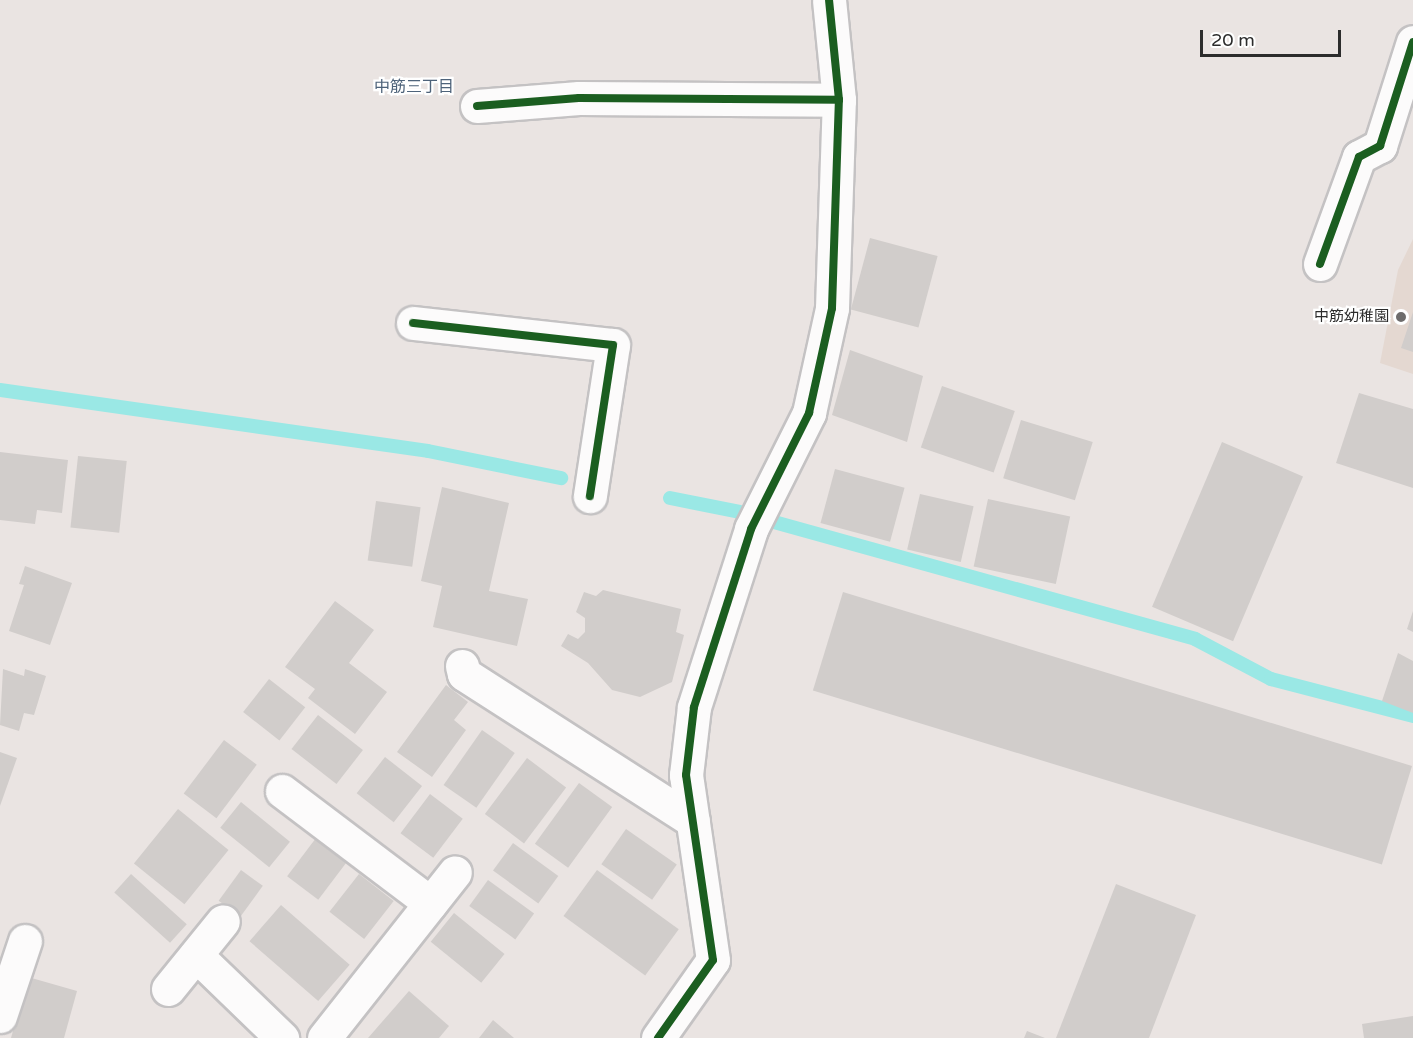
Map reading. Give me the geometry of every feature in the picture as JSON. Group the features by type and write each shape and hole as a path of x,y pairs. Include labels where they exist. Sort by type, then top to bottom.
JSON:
{"street":[{"path":"658,1038 713,960 686,775 694,707 751,528 809,413 832,308 839,100 829,0"},
{"path":"1320,264 1359,157 1380,146 1413,42"},
{"path":"477,106 579,98 839,100"},
{"path":"414,323 613,345 590,496"},
{"path":"462,666 464,674 693,821"},
{"path":"282,791 430,903"},
{"path":"324,1038 455,872"},
{"path":"168,989 223,921"},
{"path":"0,1016 25,941"},
{"path":"196,955 282,1038"}],"shaded area":[{"name":"中筋幼稚園","path":"1413,239 1413,374 1380,363 1398,270"}],"building":[{"path":"870,238 938,256 918,328 851,309"},
{"path":"1413,312 1413,352 1401,348"},
{"path":"850,350 923,376 907,442 832,415"},
{"path":"942,386 1015,411 994,473 921,447"},
{"path":"1359,393 1413,409 1413,488 1336,463"},
{"path":"1021,420 1093,442 1075,500 1003,478"},
{"path":"1222,442 1303,476 1233,641 1152,607"},
{"path":"0,452 68,460 62,513 37,510 35,524 0,520"},
{"path":"78,456 127,461 119,533 70,528"},
{"path":"835,469 905,488 890,542 821,523"},
{"path":"442,487 509,503 489,591 528,599 517,646 433,627 442,586 421,581"},
{"path":"920,494 974,506 961,562 907,550"},
{"path":"988,499 1070,516 1056,584 974,566"},
{"path":"376,501 421,507 412,567 368,560"},
{"path":"25,566 72,583 50,645 9,631 24,585 19,584"},
{"path":"603,590 681,609 676,632 684,635 672,682 640,697 612,690 588,663 561,646 568,634 578,639 585,632 585,618 576,612 584,592 596,596"},
{"path":"843,592 1412,766 1382,864 813,690"},
{"path":"335,601 374,630 349,663 387,692 355,734 308,698 315,689 285,667"},
{"path":"1413,611 1413,632 1407,629"},
{"path":"1398,653 1413,661 1413,713 1382,701"},
{"path":"3,669 24,676 25,669 46,676 34,715 24,713 19,731 0,725"},
{"path":"269,679 305,707 279,740 243,712"},
{"path":"446,685 468,702 454,720 466,730 432,777 397,752"},
{"path":"318,715 363,750 336,784 292,749"},
{"path":"482,730 515,753 476,808 444,785"},
{"path":"224,740 257,765 216,818 184,794"},
{"path":"0,752 17,758 0,806"},
{"path":"385,757 422,786 394,822 357,793"},
{"path":"527,758 566,787 524,843 485,814"},
{"path":"579,783 612,807 568,868 535,844"},
{"path":"430,794 463,819 433,858 401,833"},
{"path":"241,802 290,842 269,867 220,828"},
{"path":"178,809 229,850 184,904 134,863"},
{"path":"626,829 677,865 652,900 601,864"},
{"path":"316,838 347,861 318,900 287,876"},
{"path":"513,843 558,876 538,903 493,871"},
{"path":"241,870 263,886 241,917 219,901"},
{"path":"597,870 679,929 645,975 563,916"},
{"path":"131,874 187,924 170,943 114,893"},
{"path":"359,874 394,901 364,939 329,912"},
{"path":"488,880 534,914 515,939 469,906"},
{"path":"1116,884 1196,915 1149,1038 1056,1038"},
{"path":"281,905 350,965 318,1001 250,941"},
{"path":"454,913 505,954 481,983 431,942"},
{"path":"28,977 77,991 64,1038 11,1038"},
{"path":"409,991 449,1026 439,1038 368,1038"},
{"path":"1413,1016 1413,1038 1364,1038 1362,1024"},
{"path":"493,1020 514,1038 479,1038"},
{"path":"1027,1031 1045,1038 1024,1038"}],"waterway":[{"path":"0,390 428,451 561,478"},
{"path":"670,498 740,512"},
{"path":"774,522 1195,639 1271,679 1413,716"}],"cycle path":[{"path":"658,1038 713,960 686,775 694,707 751,529 809,413 832,308 839,100 829,0"},
{"path":"1320,264 1359,157 1380,146 1413,42"},
{"path":"477,106 579,98 839,100"},
{"path":"413,323 613,345 590,496"}],"place":[{"name":"中筋幼稚園","path":"1401,317"}],"district":[{"name":"中筋三丁目","path":"414,87"}]}
